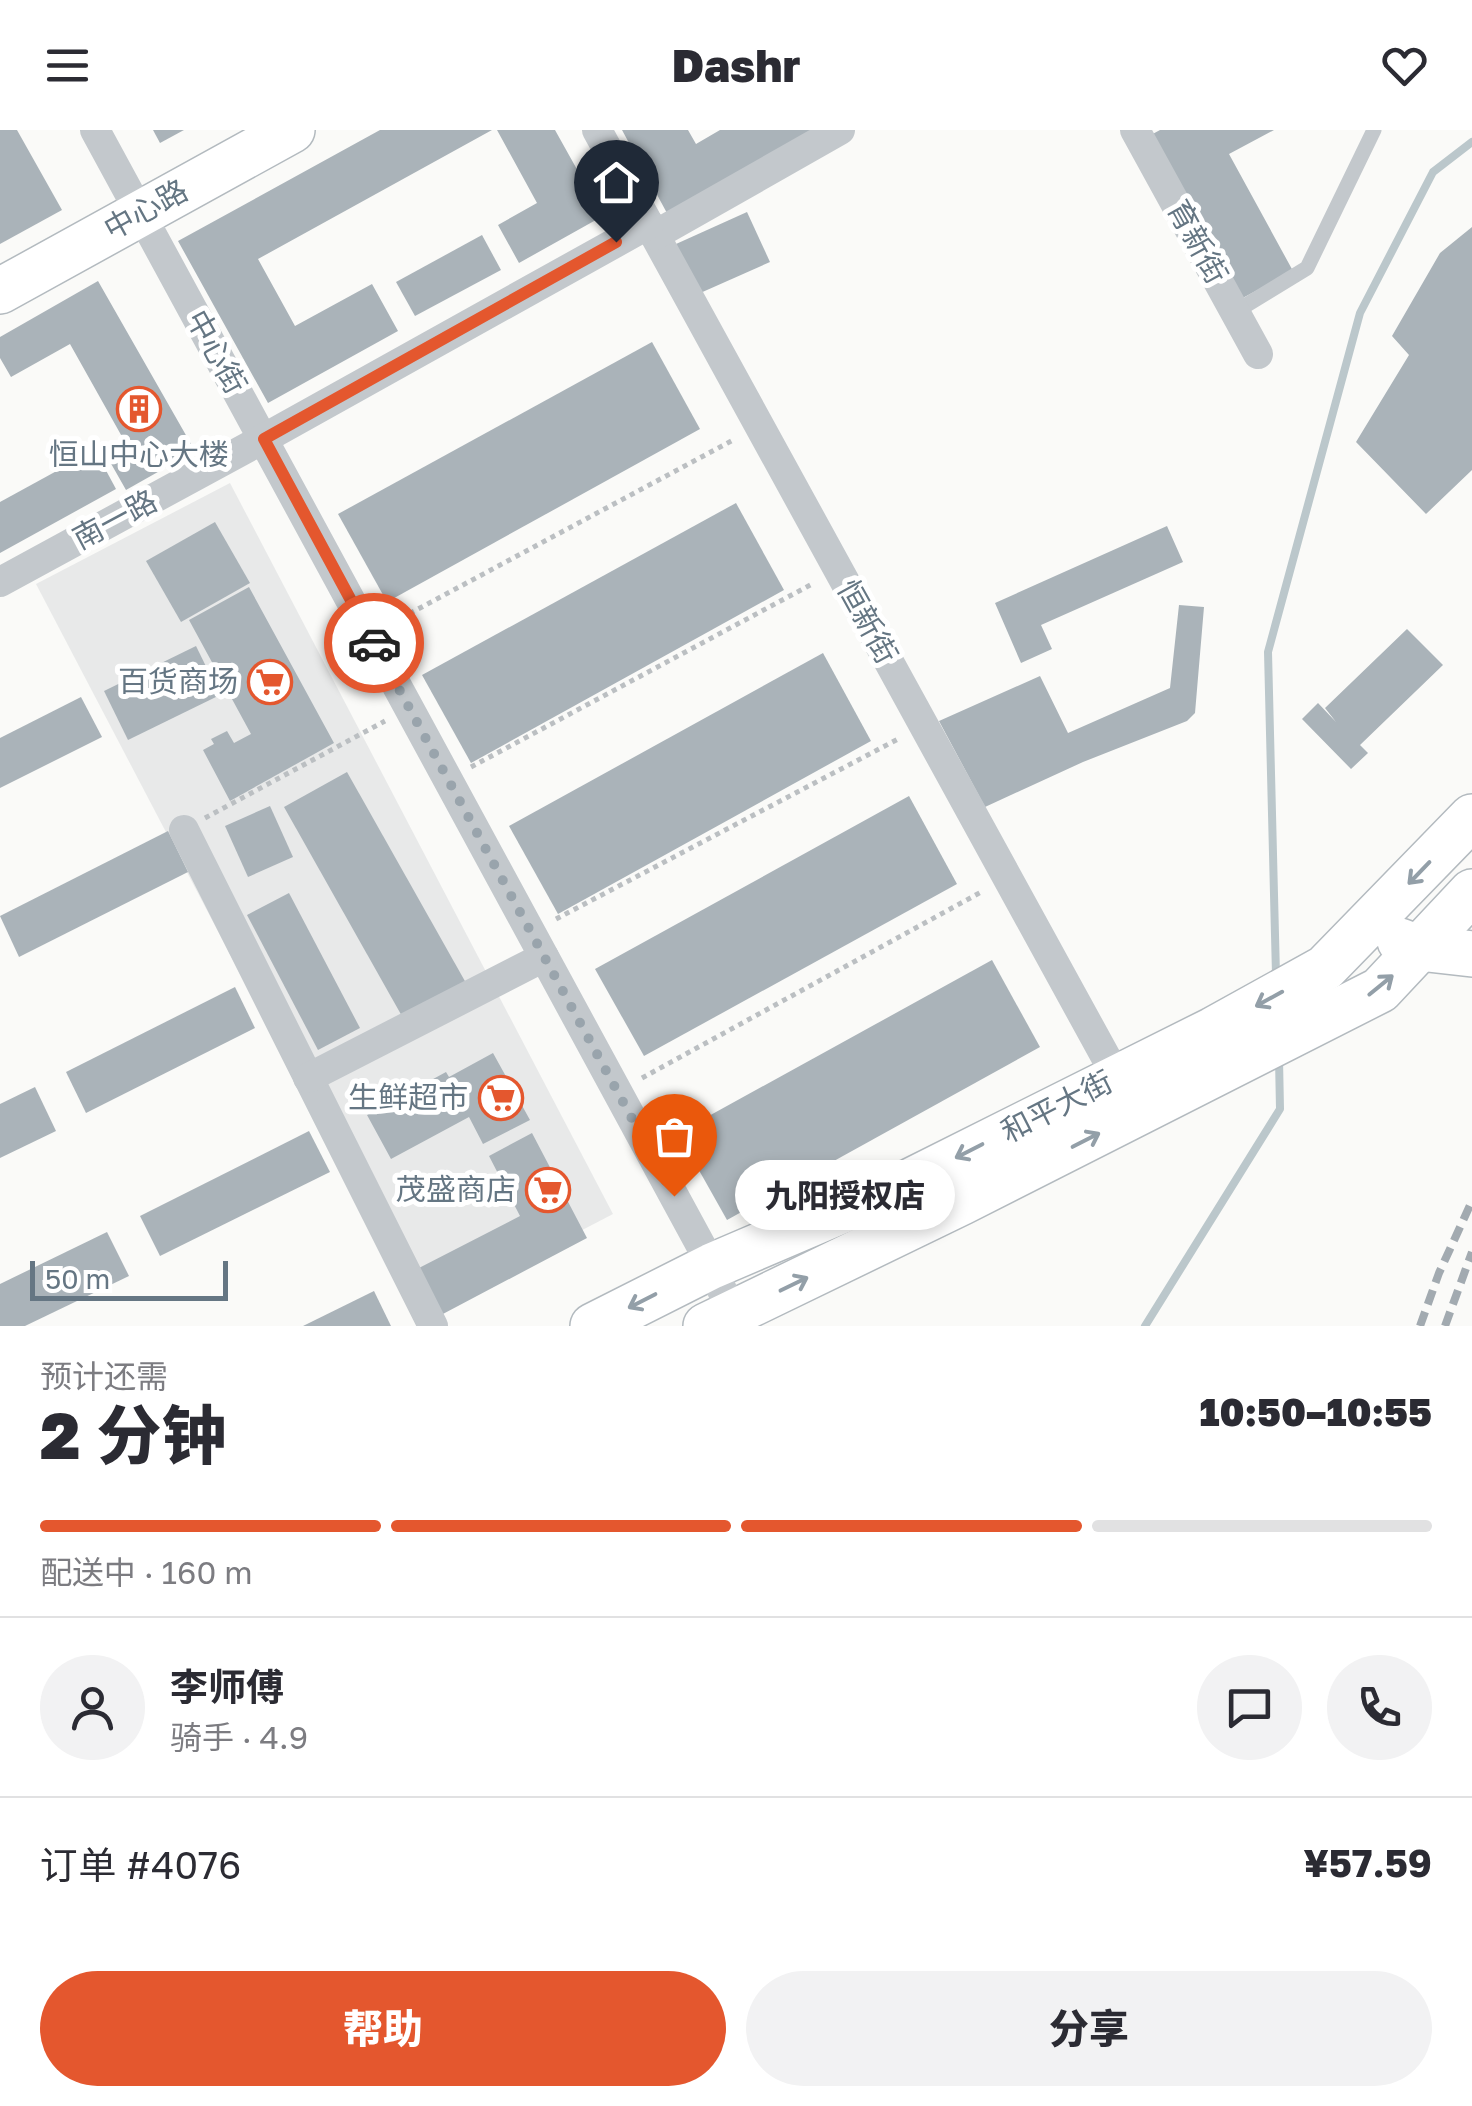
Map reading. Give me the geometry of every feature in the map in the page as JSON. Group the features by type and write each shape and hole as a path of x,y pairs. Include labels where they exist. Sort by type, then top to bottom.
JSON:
{"main road":[{"name":"中心路","path":"0,291 292,130"},
{"name":"和平大街","path":"1331,990 1366,928 1472,817"},
{"name":"和平大街","path":"719,1320 1127,1095 1331,990 1380,990 1472,892"},
{"path":"1366,928 1419,948 1472,954"},
{"name":"和平大街","path":"593,1326 712,1266 1127,1095"}],"street":[{"name":"中心街","path":"95,130 712,1266 719,1320"},
{"name":"恒新街","path":"597,130 1127,1095"},
{"name":"南一路","path":"0,582 840,130"},
{"name":"育新街","path":"1135,130 1258,354"},
{"path":"184,830 433,1326"},
{"path":"308,1078 538,944"}],"lane":[{"path":"1235,312 1307,268 1374,130"}],"path":[{"path":"370,636 759,425"},
{"path":"448,780 838,569"},
{"path":"184,830 409,708"},
{"path":"538,944 924,726"},
{"path":"617,1091 1008,878"}],"shaded area":[{"path":"230,483 613,1214 419,1315 36,584"}],"building":[{"path":"0,130 17,130 62,210 0,244"},
{"path":"153,130 184,130 160,143"},
{"path":"380,130 492,130 258,259 295,326 372,284 398,331 268,403 178,241"},
{"path":"497,130 555,130 603,216 519,263 498,225 537,203"},
{"path":"622,130 688,130 696,144 720,130 817,130 668,215"},
{"path":"1160,130 1274,130 1229,154 1293,271 1239,300 1149,136"},
{"path":"747,212 770,262 698,294 676,244"},
{"path":"1472,227 1472,470 1426,514 1356,442 1409,355 1392,336 1440,253"},
{"path":"482,235 501,270 415,316 396,282"},
{"name":"恒山中心大楼","path":"98,281 195,451 126,490 105,453 125,442 70,344 11,377 0,358 0,337"},
{"path":"652,342 700,429 387,602 338,514"},
{"path":"95,450 116,489 0,553 0,502"},
{"path":"736,503 784,590 471,763 422,675"},
{"path":"215,522 250,583 181,622 146,561"},
{"path":"1167,526 1183,562 1041,625 1052,649 1021,663 995,603"},
{"path":"249,587 334,743 230,801 203,750 214,744 211,739 227,731 234,743 251,734 189,620"},
{"path":"1179,605 1204,607 1195,713 1187,721 1083,762 985,807 939,721 1040,676 1068,733 1170,688"},
{"path":"1407,629 1443,665 1360,745 1368,753 1351,769 1302,719 1318,703 1336,722 1325,708"},
{"path":"196,646 220,695 128,740 104,691"},
{"path":"823,653 871,741 558,914 509,826"},
{"path":"81,697 102,737 0,788 0,738"},
{"path":"347,772 466,983 403,1018 284,807"},
{"path":"909,796 957,884 644,1056 595,969"},
{"path":"270,806 293,857 248,877 225,826"},
{"path":"168,831 188,872 19,957 0,916"},
{"path":"289,893 360,1028 318,1050 247,915"},
{"path":"992,960 1040,1047 727,1220 678,1133"},
{"path":"235,987 255,1028 86,1113 66,1072"},
{"path":"493,1053 530,1120 483,1144 469,1117 391,1159 367,1115 446,1072 449,1077"},
{"path":"35,1087 56,1131 0,1158 0,1104"},
{"path":"309,1131 330,1172 160,1256 140,1216"},
{"path":"532,1133 587,1238 441,1315 417,1269 520,1216 489,1156"},
{"path":"107,1232 129,1276 25,1326 0,1326 0,1284"},
{"path":"374,1291 391,1326 303,1326"}],"waterway":[{"path":"1276,975 1268,652 1360,313 1433,172 1472,142"},
{"path":"1145,1326 1280,1109 1279,1059"}],"railway":[{"path":"1420,1326 1472,1201"},
{"path":"1445,1326 1472,1252"}],"way so far":[{"path":"374,643 674,1196"}],"place":[{"name":"恒山中心大楼","path":"139,409"},
{"name":"百货商场","path":"270,682"},
{"name":"生鲜超市","path":"501,1098"},
{"name":"茂盛商店","path":"548,1190"},
{"name":"九阳授权店","path":"674,1196"}],"route":[{"path":"374,643 264,439 616,242"}]}
